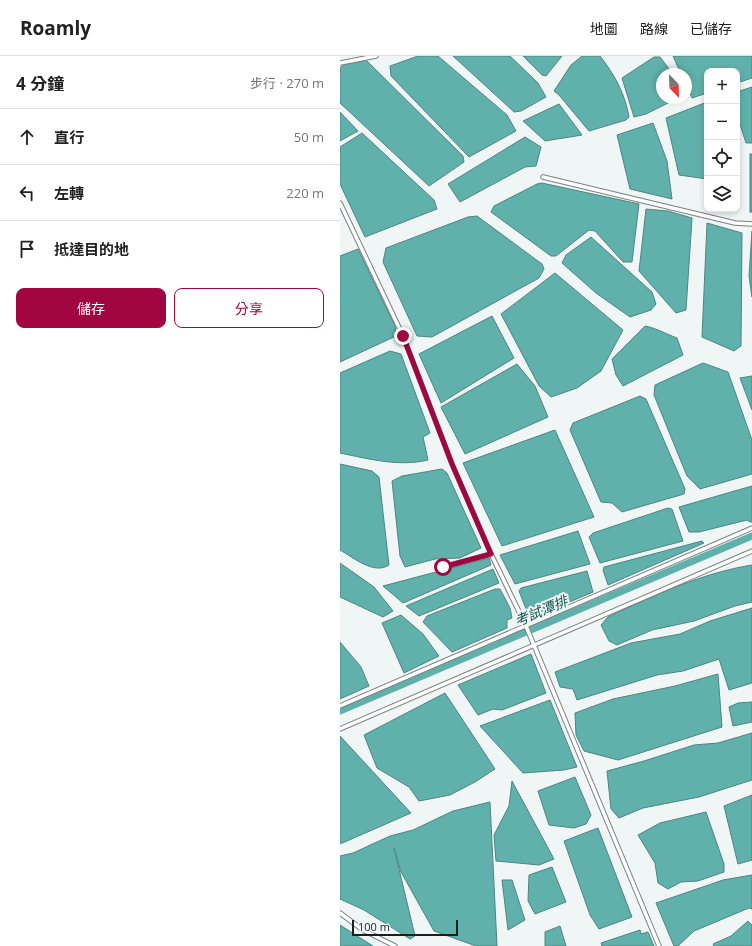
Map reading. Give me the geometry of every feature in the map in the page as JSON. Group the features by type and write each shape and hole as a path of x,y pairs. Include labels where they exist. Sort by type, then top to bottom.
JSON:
{"lane":[{"path":"340,63 376,56"},
{"path":"543,178 735,223 752,224"},
{"path":"340,203 403,336 452,464 491,554 527,628 659,946"},
{"path":"340,706 527,628 752,528"},
{"path":"340,729 752,551"},
{"path":"443,567 491,554"},
{"path":"340,912 363,930 395,946"}],"water":[{"path":"418,56 438,56 507,115 516,131 469,157 391,76 390,66"},
{"path":"453,56 510,56 538,83 546,97 521,111 514,112"},
{"path":"523,56 562,56 546,76 542,75"},
{"path":"582,56 600,56 605,63 618,84 625,100 629,117 626,120 589,131 554,91 571,65"},
{"path":"673,56 752,56 752,78 740,82 740,68 704,68 704,94 692,98 692,68 678,68"},
{"path":"654,57 660,57 668,68 656,68 656,104 666,104 646,114 634,117 622,78"},
{"path":"366,60 463,156 464,162 429,186 340,103 340,68 345,64"},
{"path":"752,87 752,143 746,143 740,124 740,91"},
{"path":"704,103 704,179 679,175 666,118"},
{"path":"559,104 582,135 545,141 523,121"},
{"path":"340,112 358,131 340,141"},
{"path":"653,123 667,161 672,199 630,189 617,135"},
{"path":"362,133 434,200 437,209 365,237 340,184 340,147"},
{"path":"525,137 541,147 536,166 525,167 460,202 448,184"},
{"path":"750,154 752,154 752,212 750,212"},
{"path":"542,183 639,204 632,262 623,262 595,231 589,230 556,256 551,256 491,212 494,206 537,184"},
{"path":"646,209 668,211 692,218 686,310 676,313 639,271"},
{"path":"477,216 542,264 544,269 539,278 432,337 417,336 383,262 386,248 468,217"},
{"path":"707,223 742,233 741,346 734,351 702,337"},
{"path":"752,231 752,297 749,276"},
{"path":"591,237 652,292 656,304 651,310 630,317 596,293 562,263 566,255"},
{"path":"358,249 395,326 396,336 340,362 340,256"},
{"path":"555,273 623,330 601,371 577,388 551,397 539,386 501,314"},
{"path":"492,316 514,358 441,403 419,354"},
{"path":"645,326 677,338 683,355 623,386 616,375 612,359"},
{"path":"390,351 401,354 430,433 423,437 428,460 406,463 373,460 340,453 340,373"},
{"path":"703,363 728,372 752,440 752,474 700,489 687,476 654,395 655,385"},
{"path":"517,364 535,386 548,417 465,454 441,407"},
{"path":"752,376 752,410 740,378"},
{"path":"640,396 646,399 685,489 684,494 622,512 612,503 601,502 570,430 573,423"},
{"path":"555,430 594,517 502,546 463,463"},
{"path":"340,464 372,471 379,477 389,565 383,568 371,567 340,550"},
{"path":"442,469 447,473 481,548 460,558 435,559 405,567 400,556 392,481 402,476"},
{"path":"752,486 752,522 747,520 699,532 689,532 679,507"},
{"path":"668,508 672,509 683,541 600,563 589,537 593,533"},
{"path":"578,531 590,564 515,584 500,555"},
{"path":"702,541 704,543 608,585 603,570 604,567"},
{"path":"489,558 491,565 403,603 383,586"},
{"path":"340,563 374,587 393,611 383,617 340,597"},
{"path":"752,565 752,602 735,606 694,621 652,630 617,645 609,641 601,625 608,617 679,586 715,573"},
{"path":"493,569 499,583 419,616 406,606"},
{"path":"587,571 593,592 530,619 519,591 521,588"},
{"path":"495,589 500,589 510,608 512,618 507,620 507,628 452,652 423,622 427,616"},
{"path":"752,608 752,683 729,690 719,659 683,671 657,675 577,700 573,689 560,687 555,672 631,643 680,634 710,621"},
{"path":"401,615 423,634 439,656 404,673 382,623"},
{"path":"340,642 361,667 369,686 340,699"},
{"path":"531,654 546,693 502,710 493,709 478,715 458,685"},
{"path":"718,674 722,727 618,760 584,751 576,735 575,713 613,699 675,686"},
{"path":"445,693 495,769 475,782 450,795 419,801 409,787 377,768 364,735"},
{"path":"550,700 577,767 564,770 523,773 480,726"},
{"path":"752,702 752,722 733,726 729,707 738,703"},
{"path":"752,733 752,780 699,797 643,808 619,818 611,809 607,771 694,745 718,743"},
{"path":"340,736 411,813 340,844"},
{"path":"575,777 591,815 586,824 574,828 549,825 538,791"},
{"path":"512,781 554,859 539,865 496,861 494,835 509,806"},
{"path":"752,795 752,860 738,864 724,806"},
{"path":"490,802 497,946 476,946 434,931 401,872 394,848 415,936 410,939 364,910 340,899 340,856 353,853 390,836 413,830 453,811"},
{"path":"706,812 724,864 724,872 698,881 681,882 668,889 658,883 655,863 638,835 660,823"},
{"path":"598,828 632,917 599,929 590,915 564,841"},
{"path":"552,867 566,902 535,914 528,901 529,875"},
{"path":"752,875 752,909 749,908 694,931 678,946 674,946 656,903 723,880"},
{"path":"502,880 512,880 525,920 508,930"},
{"path":"748,921 752,925 752,946 714,946 713,944 731,936"},
{"path":"340,925 373,946 340,946"},
{"path":"560,926 566,946 545,946 545,932"},
{"path":"640,930 641,934 648,932 654,946 602,946 601,943"}],"waterway":[{"name":"考試潭排","path":"340,711 752,536"}],"route":[{"path":"403,336 452,464 491,554 443,567"}]}
